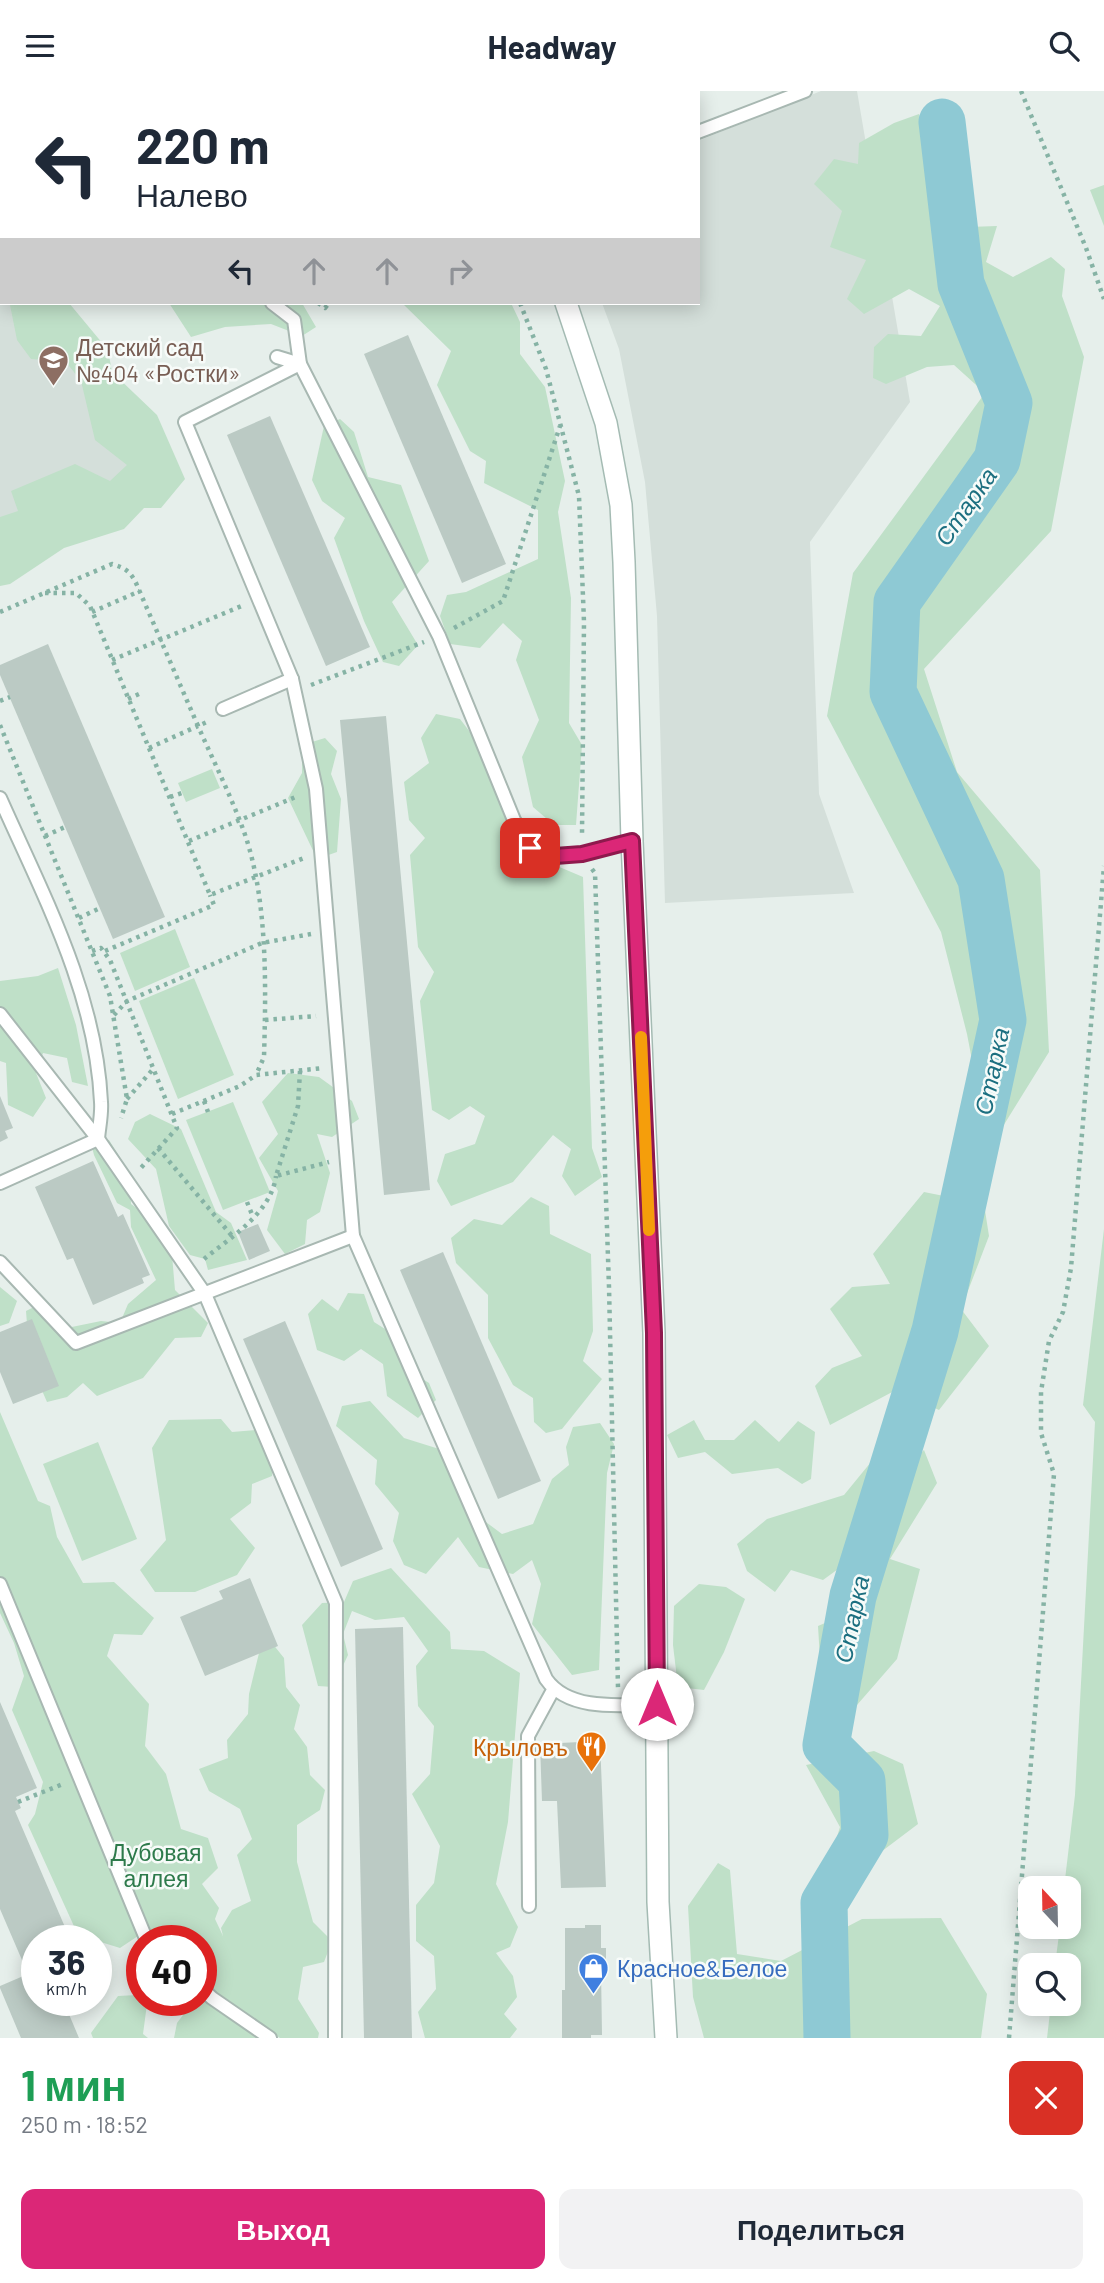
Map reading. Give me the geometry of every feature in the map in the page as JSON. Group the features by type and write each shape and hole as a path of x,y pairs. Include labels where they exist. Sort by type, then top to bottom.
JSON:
{"street":[{"path":"567,305 606,423 621,505 632,841 654,1333 658,1902 666,2038"}],"lane":[{"path":"700,131 805,91"},
{"path":"275,305 294,320 300,364 439,636 514,820 530,848 555,856 582,854 632,841"},
{"path":"278,357 300,364"},
{"path":"300,364 185,422 293,685 316,789 353,1236 540,1667 553,1690 576,1700 619,1705 657,1704"},
{"path":"223,709 293,685"},
{"path":"0,797 70,958 92,1031 102,1103 98,1139"},
{"path":"0,1014 98,1139 205,1294 336,1603 335,2038"},
{"path":"0,1183 98,1139"},
{"path":"0,1262 76,1343 353,1236"},
{"path":"0,1584 140,1925"},
{"path":"529,1906 527,1736 553,1690"},
{"path":"217,2002 270,2038"}],"path":[{"path":"1020,91 1086,248 1104,299"},
{"path":"521,305 546,369 579,496 584,622 582,854 595,873 609,1273 619,1705"},
{"path":"293,685 439,636 503,601 561,425"},
{"path":"0,612 112,564 131,573 239,820 255,878 262,943 265,1020 264,1057 257,1075"},
{"path":"92,612 140,591"},
{"path":"45,593 76,593 90,606 214,905 105,951"},
{"path":"112,660 258,599"},
{"path":"128,699 139,694"},
{"path":"0,701 9,697"},
{"path":"148,748 209,721"},
{"path":"189,841 316,789"},
{"path":"170,797 181,793"},
{"path":"45,835 65,827"},
{"path":"210,895 321,852"},
{"path":"1009,2038 1054,1474 1041,1433 1041,1392 1049,1341 1063,1311 1071,1268 1104,866"},
{"path":"79,918 100,908"},
{"path":"114,1015 127,1001 262,943 328,931"},
{"path":"92,951 101,948 110,960 177,1128 128,1182"},
{"path":"265,1020 335,1015"},
{"path":"172,1114 240,1086 257,1075 339,1067"},
{"path":"127,1099 153,1068"},
{"path":"189,1271 269,1201 298,1106 300,1071"},
{"path":"204,1101 208,1112"},
{"path":"158,1148 232,1236"},
{"path":"276,1176 346,1158"},
{"path":"247,1202 253,1217"},
{"path":"18,1802 60,1785"}],"shaded area":[{"path":"821,91 857,91 910,402 810,542 819,794 854,893 665,903 657,616 645,482 619,349 603,305 700,305 700,140"},
{"name":"Детский сад №404 «Ростки»","path":"0,305 54,305 160,472 0,565"}],"green space":[{"path":"919,114 940,228 997,226 986,262 1013,277 1051,257 1065,269 1062,296 1084,357 1051,531 924,669 957,772 1040,870 1049,1052 989,1149 967,1034 941,932 827,716 853,573 985,393 954,365 927,367 886,384 873,378 874,347 888,334 921,336 940,306 909,289 864,314 847,299 866,260 830,247 842,211 814,184 834,159 858,164 859,143 894,123"},
{"path":"1104,185 1104,226 1090,190"},
{"path":"10,305 71,305 108,350 112,372 157,415 185,479 161,508 144,508 124,529 64,548 10,584 0,586 0,517 18,511 11,491 75,464 110,481 127,465 95,440 81,381 66,362 31,359 17,340"},
{"path":"170,305 303,305 316,327 302,336 271,324 225,327 191,337"},
{"path":"404,305 512,305 520,322 520,354 545,387 565,481 558,512 571,598 569,723 582,745 576,825 554,825 533,807 522,757 539,720 516,660 522,641 503,623 480,648 450,644 440,616 447,595 466,592 538,559 538,510 484,483 486,461 470,451 437,385 451,351"},
{"path":"340,419 354,432 368,477 401,485 429,561 392,602 418,645 399,666 383,662 364,621 334,538 345,518 322,501 312,480 324,426"},
{"path":"436,714 460,719 496,766 520,825 510,865 522,876 550,863 583,877 592,1148 602,1177 575,1196 562,1176 571,1149 553,1135 513,1182 451,1206 437,1181 445,1154 475,1144 485,1116 470,1106 449,1120 432,1110 420,1001 434,972 418,947 410,855 425,838 409,820 404,782 429,763 421,738"},
{"path":"325,738 337,751 331,774 341,799 337,852 317,859 288,798 302,773 302,745"},
{"path":"212,769 220,788 186,802 178,783"},
{"path":"175,929 190,967 135,991 120,953"},
{"path":"58,968 76,1025 88,1086 72,1082 67,1058 43,1053 36,1073 46,1098 33,1117 8,1105 6,1063 0,1061 0,981 38,976"},
{"path":"194,978 234,1075 178,1099 139,1001"},
{"path":"288,1073 319,1077 352,1101 359,1119 332,1137 317,1134 330,1173 320,1212 307,1220 305,1244 285,1254 267,1230 278,1191 259,1158 278,1134 262,1102"},
{"path":"233,1102 270,1192 223,1210 186,1120"},
{"path":"150,1114 181,1129 216,1212 231,1223 247,1260 208,1270 205,1259 190,1255 169,1226 156,1169 128,1139 135,1122"},
{"path":"90,1139 109,1140 129,1172 131,1204 145,1214 158,1238 172,1255 175,1290 208,1323 201,1337 175,1338 143,1378 97,1396 83,1383 67,1397 47,1402 30,1363 26,1311 34,1307 57,1330 101,1321 120,1323 128,1304 156,1280 131,1227 130,1210 117,1203 94,1155"},
{"path":"924,1192 984,1204 989,1236 961,1309 989,1346 939,1410 896,1390 830,1425 815,1386 832,1368 862,1356 830,1309 852,1287 890,1284 873,1254"},
{"path":"531,1197 549,1206 550,1234 591,1254 593,1331 583,1361 602,1379 562,1429 546,1433 534,1422 533,1398 513,1385 488,1338 488,1295 456,1263 451,1238 474,1219 502,1225"},
{"path":"1104,1229 1104,2038 1047,2038 1050,2016 1081,2016 1081,1953 1057,1953 1058,1939 1082,1939 1082,1876 1065,1876 1075,1795 1095,1422 1083,1405"},
{"path":"0,1287 17,1301 9,1323 0,1326"},
{"path":"348,1293 364,1294 374,1322 404,1341 405,1368 429,1383 436,1400 418,1418 387,1396 383,1364 361,1349 344,1361 317,1350 308,1314 322,1299 338,1311"},
{"path":"370,1401 404,1438 452,1453 463,1505 502,1534 533,1524 552,1479 569,1465 566,1447 573,1427 600,1423 614,1444 607,1473 599,1670 572,1675 532,1624 541,1584 532,1560 513,1574 479,1567 458,1537 426,1574 404,1565 393,1541 399,1513 375,1484 377,1460 336,1426 342,1406"},
{"name":"Дубовая аллея","path":"0,1412 38,1501 50,1506 57,1537 83,1583 114,1582 154,1618 142,1635 114,1634 107,1656 149,1704 145,1746 166,1774 181,1829 208,1838 218,1868 202,1884 219,1908 215,1919 223,1936 221,1928 232,1910 251,1901 237,1855 252,1839 240,1809 209,1791 199,1769 228,1758 227,1740 248,1714 249,1694 260,1649 272,1643 284,1658 286,1687 300,1705 294,1729 307,1747 310,1775 325,1790 320,1810 297,1825 297,1862 313,1922 332,1941 324,1962 303,1967 298,1999 319,2033 318,2038 280,2038 262,2025 266,2038 174,2038 177,2023 182,2016 217,2016 217,1925 126,1925 126,1944 120,1948 112,1946 112,1925 73,1925 28,1825 35,1814 43,1782 12,1710 24,1676 14,1643 0,1613"},
{"path":"221,1419 232,1432 257,1430 275,1450 272,1476 252,1484 251,1503 230,1519 255,1548 237,1575 195,1592 155,1592 140,1570 166,1540 152,1448 169,1420"},
{"path":"694,1420 705,1440 734,1440 755,1420 779,1442 798,1421 815,1432 811,1479 802,1484 778,1468 732,1474 705,1452 678,1458 667,1435"},
{"path":"98,1442 137,1539 82,1561 43,1464"},
{"path":"924,1450 937,1483 890,1559 920,1569 897,1659 857,1705 823,1708 818,1626 839,1617 845,1564 823,1580 791,1570 775,1592 747,1571 737,1544 767,1519 844,1495 871,1462 905,1469"},
{"path":"391,1568 450,1632 451,1649 484,1651 520,1673 508,1822 496,1884 518,1927 510,1947 496,1953 513,1976 517,1997 504,2014 517,2029 510,2038 425,2038 418,2012 436,1989 434,1956 416,1941 416,1905 434,1883 440,1846 412,1794 430,1774 434,1726 418,1706 416,1666 428,1651 404,1617 375,1620 352,1611 343,1634 348,1655 333,1687 318,1686 302,1625 322,1603 344,1602 353,1581"},
{"path":"699,1584 726,1587 745,1599 724,1652 704,1690 678,1687 673,1645 674,1606"},
{"path":"874,1751 903,1764 918,1824 861,1867 824,1879 840,1827 806,1765"},
{"path":"718,1863 730,1870 737,1954 781,1961 862,1919 941,1918 987,1994 981,2038 704,2038 693,1997 688,1906"},
{"path":"118,1996 126,1996 126,2016 145,2016 143,2034 148,2038 93,2038 91,2033 103,2016 112,2016 112,2004"}],"building":[{"path":"408,335 506,564 462,583 364,354"},
{"path":"270,416 370,647 326,666 227,435"},
{"path":"48,644 165,917 113,939 0,675 0,665"},
{"path":"386,716 430,1190 384,1195 340,720"},
{"path":"0,1096 13,1128 5,1131 8,1138 0,1142"},
{"path":"93,1161 118,1217 123,1214 150,1275 142,1278 144,1283 93,1305 73,1258 67,1260 35,1187"},
{"path":"258,1224 270,1251 249,1260 238,1232"},
{"path":"443,1252 541,1481 498,1499 400,1270"},
{"path":"32,1319 59,1386 13,1404 0,1372 0,1332"},
{"path":"285,1321 383,1549 341,1567 243,1339"},
{"path":"250,1578 278,1646 205,1676 180,1617 223,1599 219,1591"},
{"path":"403,1627 412,2038 364,2038 355,1629"},
{"path":"0,1702 37,1788 16,1797 21,1808 15,1811 64,1925 21,1925 21,1958 0,1909"},
{"path":"600,1741 606,1887 561,1888 557,1801 542,1801 540,1744"},
{"path":"585,1925 601,1925 601,1948 606,1948 606,1969 601,1969 602,2035 591,2035 591,2038 562,2038 565,1928 585,1928"},
{"path":"21,1977 21,2016 70,2016 79,2038 21,2038 0,1986"}],"waterway":[{"name":"Старка","path":"827,2038 824,1903 865,1835 862,1781 826,1745 853,1596 935,1331 1003,1020 981,879 893,692 897,602 997,460 1009,403 961,284 942,122"}],"slow traffic":[{"path":"641,1037 649,1230"}],"place":[{"name":"Детский сад №404 «Ростки»","path":"53,387"},
{"name":"Крыловъ","path":"591,1774"},
{"name":"Красное&Белое","path":"594,1995"}],"route":[{"path":"530,848 555,856 582,854 632,841 654,1333 657,1704"}]}
